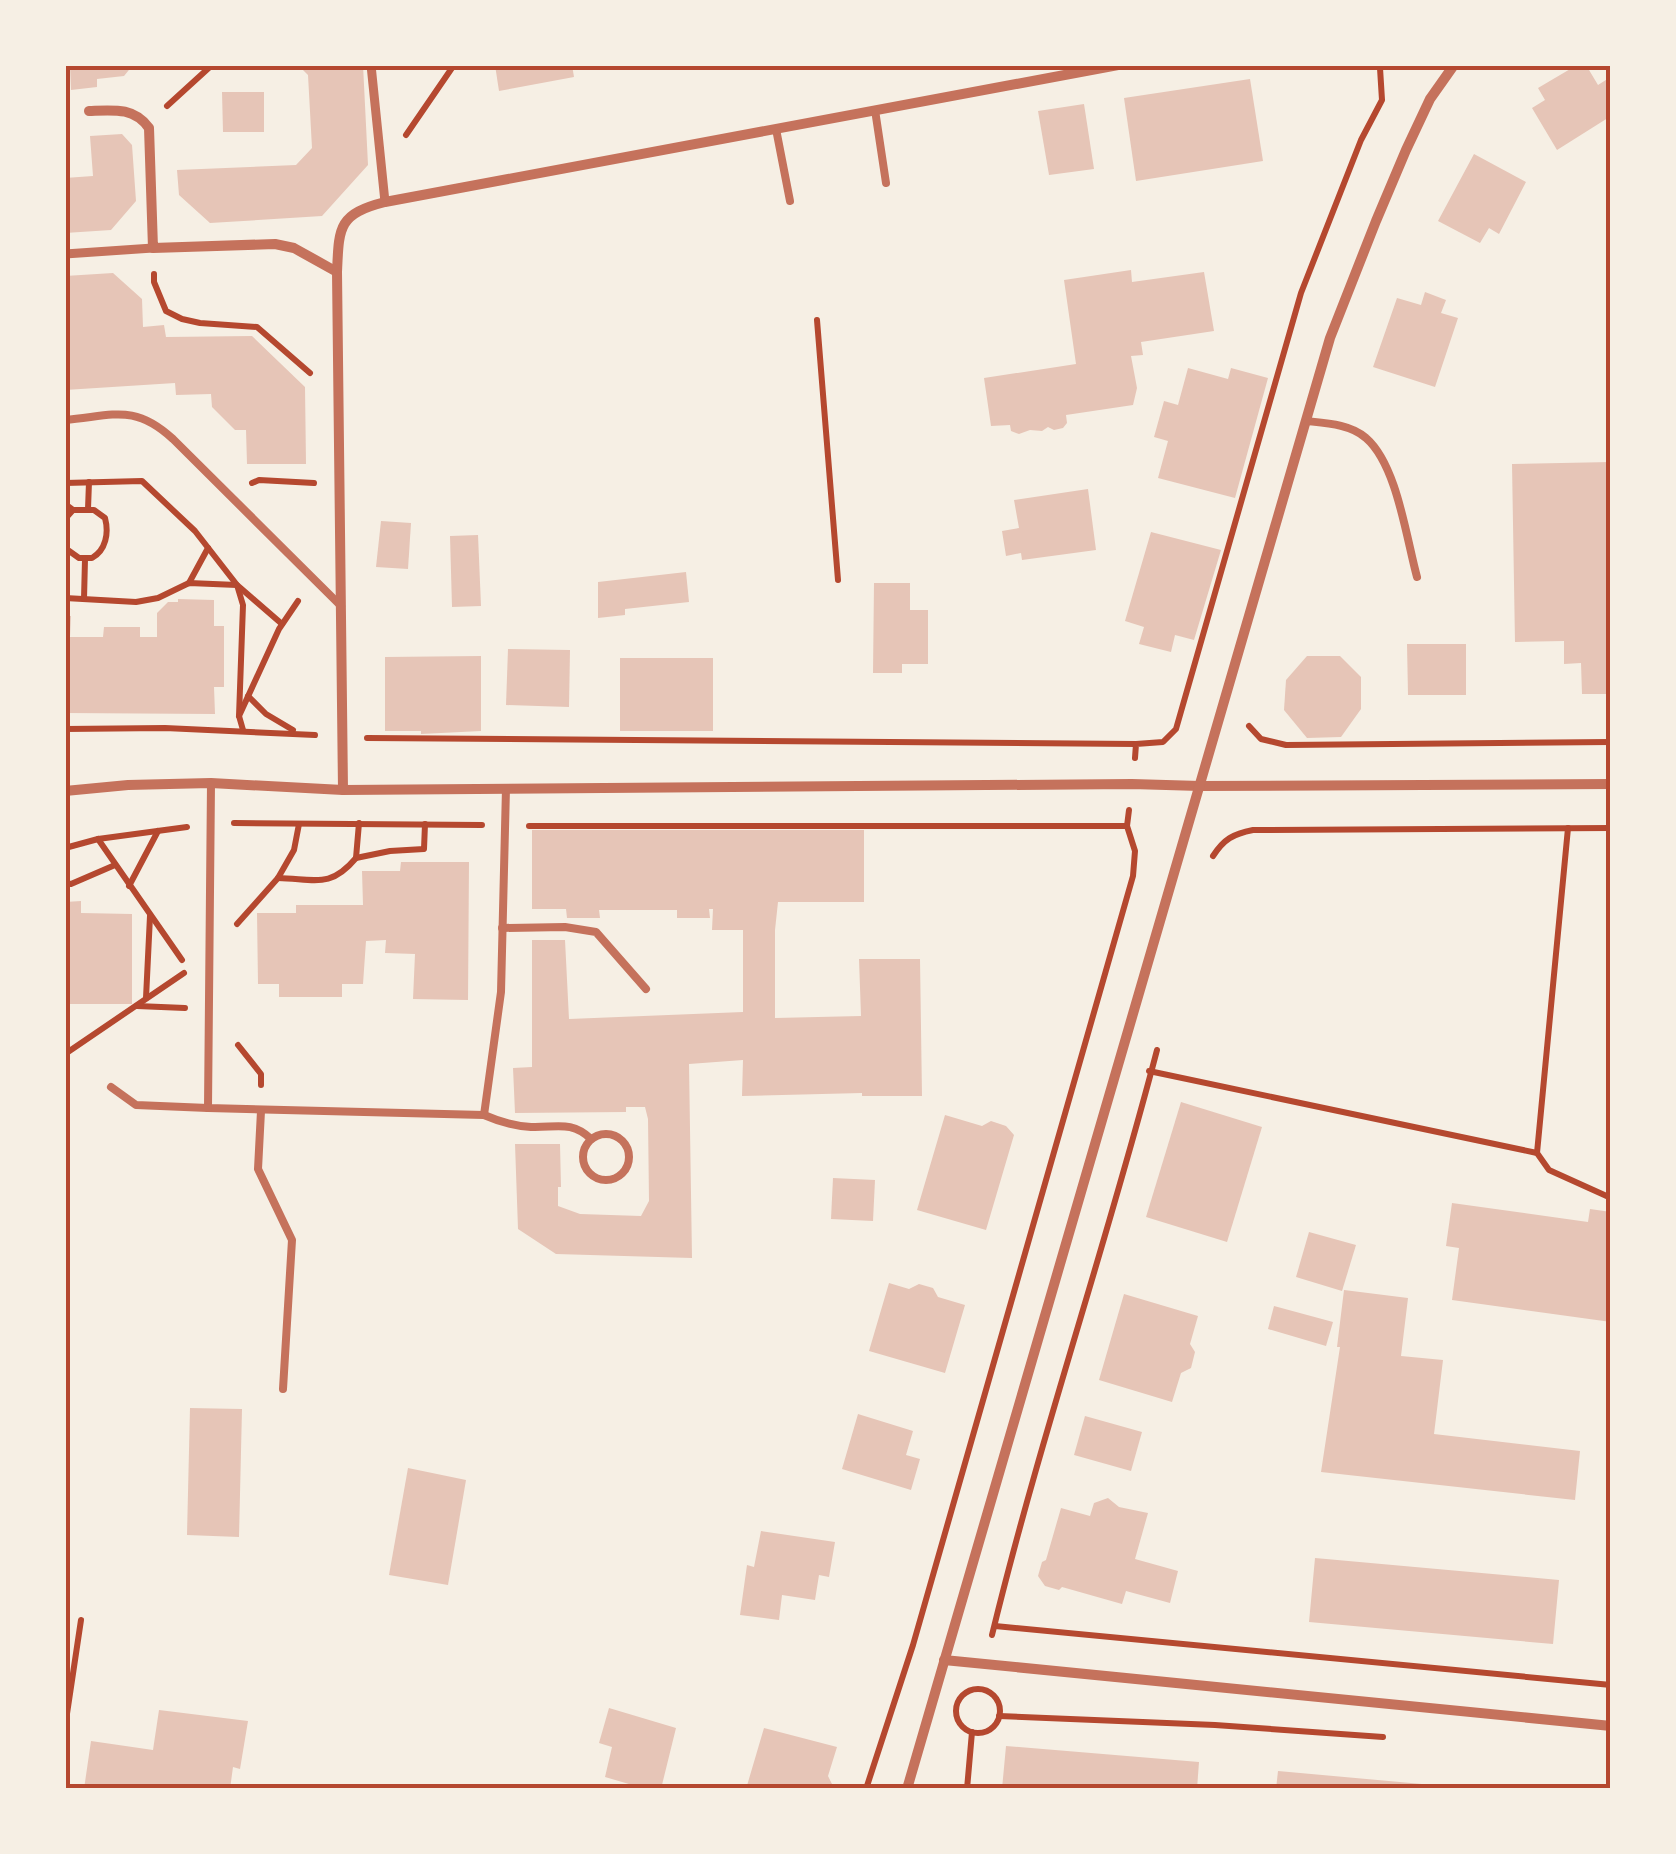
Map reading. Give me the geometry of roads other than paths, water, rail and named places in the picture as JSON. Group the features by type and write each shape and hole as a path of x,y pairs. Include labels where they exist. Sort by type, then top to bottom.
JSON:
{"street":[{"path":"371,65 386,202"},
{"path":"343,790 337,272 339,238 352,214 386,202 1118,65"},
{"path":"908,1789 1330,338 1376,220 1430,99 1454,65"},
{"path":"89,112 134,113 149,128 153,248"},
{"path":"65,254 275,244 294,248 337,272"},
{"path":"65,791 211,783 343,790 1611,784"},
{"path":"944,1660 1611,1726"}],"lane":[{"path":"875,110 886,183"},
{"path":"776,129 790,201"},
{"path":"65,420 131,414 144,417 169,435 341,606"},
{"path":"1306,421 1339,425 1365,436 1388,466 1417,577"},
{"path":"208,1108 211,783"},
{"path":"484,1116 501,992 506,788"},
{"path":"502,928 565,926 596,932 646,989"},
{"path":"111,1087 136,1105 484,1116 534,1127 573,1126 591,1139"},
{"path":"261,1111 258,1170 292,1240 283,1389"},
{"path":"613,1134 624,1144 629,1158 624,1171 612,1179 597,1178 586,1168 583,1153 591,1139 613,1134"}]}
